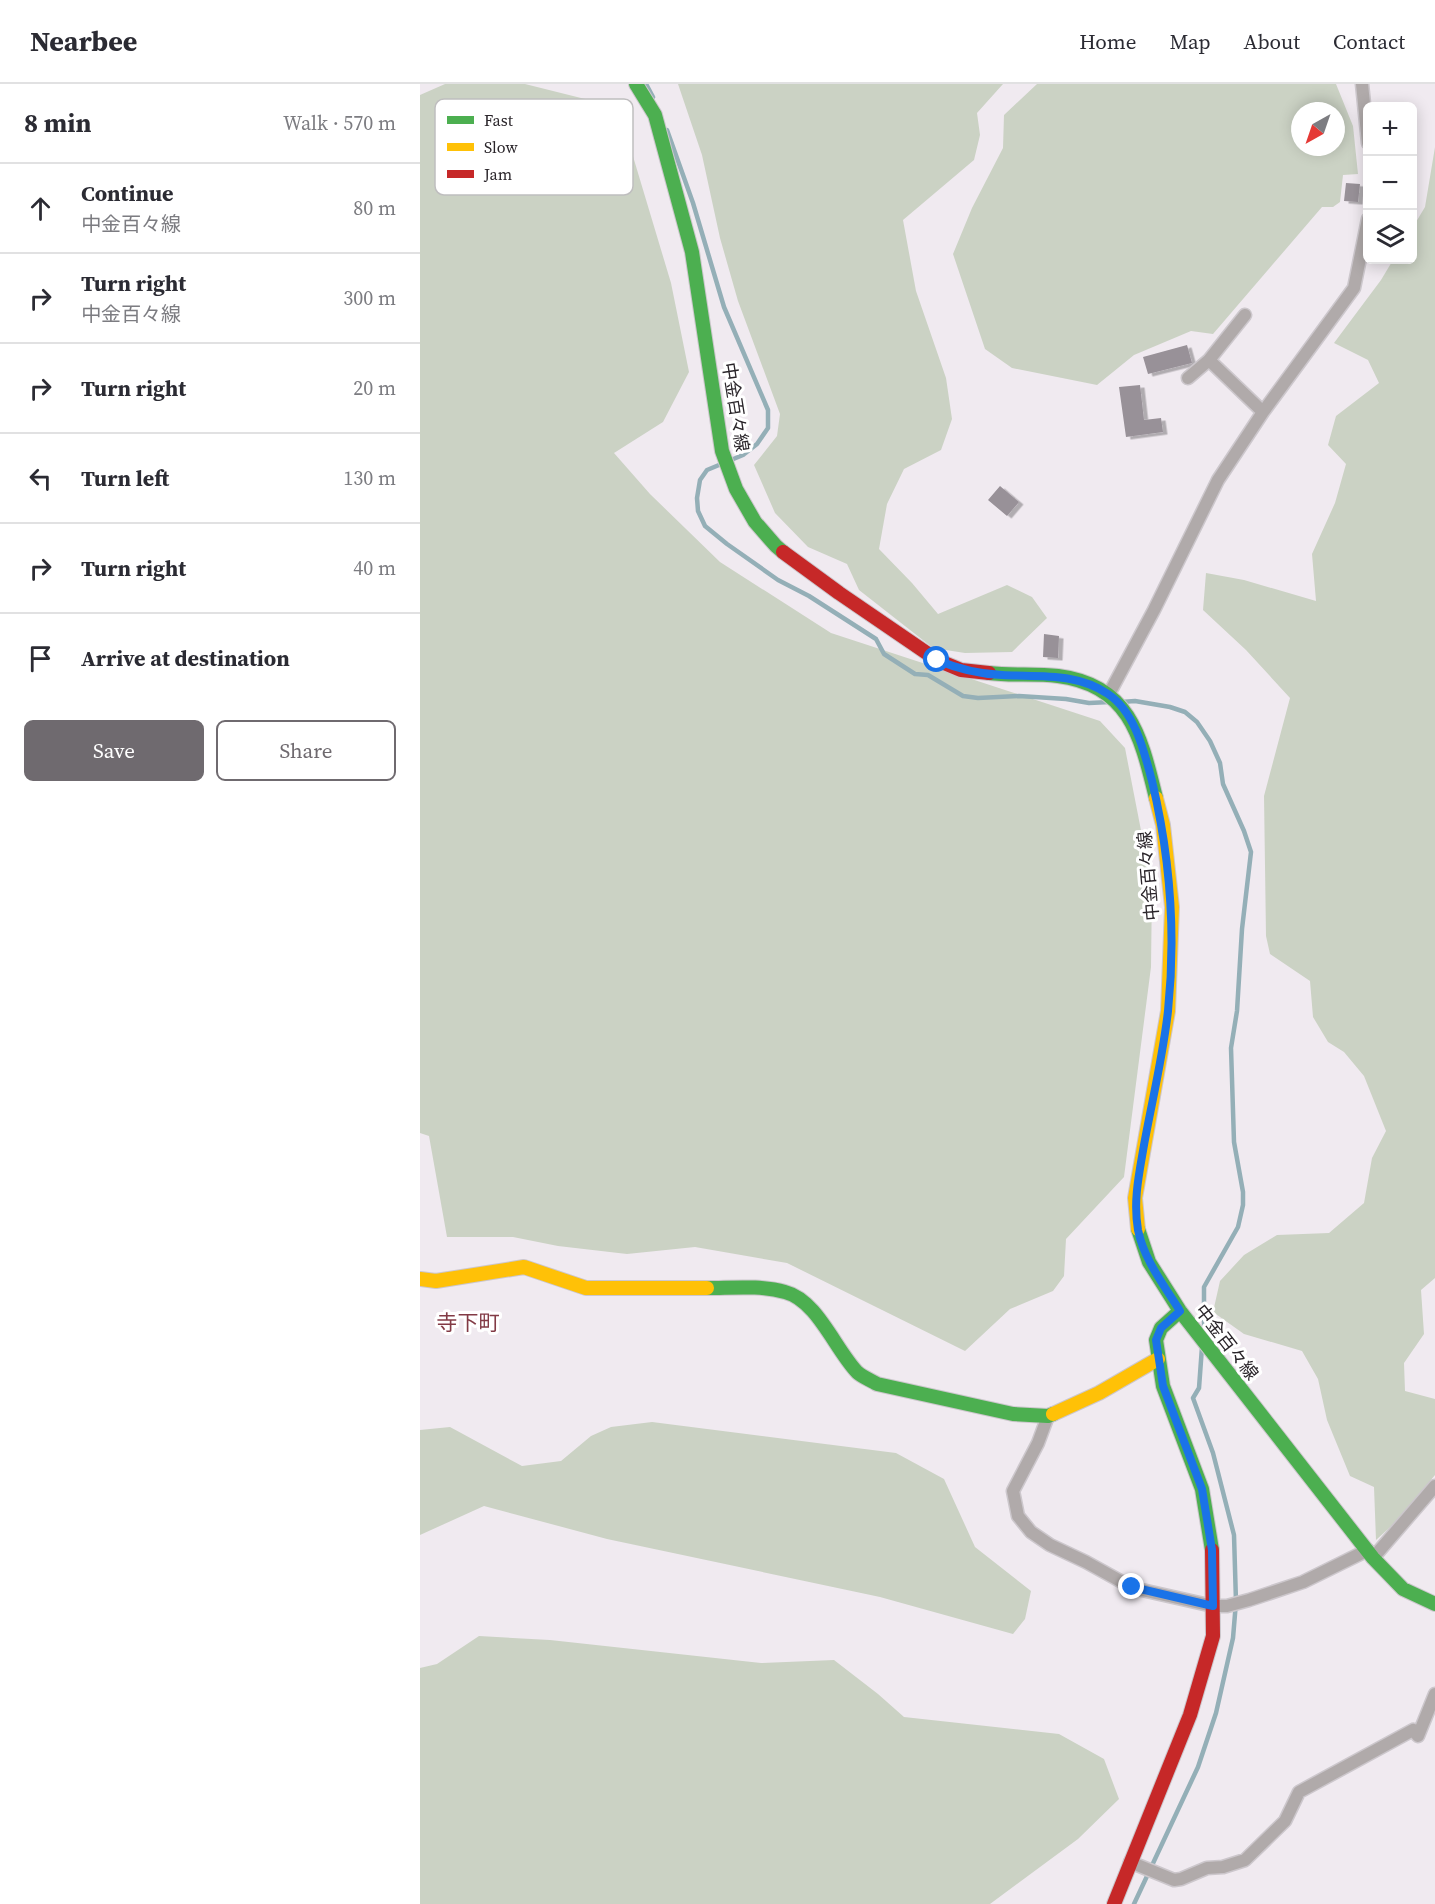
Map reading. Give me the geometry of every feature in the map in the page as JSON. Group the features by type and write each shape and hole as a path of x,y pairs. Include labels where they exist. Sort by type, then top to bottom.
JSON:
{"main road":[{"name":"中金百々線","path":"636,84 655,115 692,252 722,451 736,489 754,522 776,546 839,593 937,660 961,670 1001,675 1057,676 1082,681 1109,694 1130,717 1143,747 1163,825 1172,907 1168,1011 1135,1198 1138,1231 1149,1262 1180,1311 1370,1554 1403,1589 1435,1604"},
{"path":"420,1279 436,1281 524,1267 586,1288 759,1288 786,1293 799,1298 810,1307 859,1374 877,1384 1013,1414 1048,1416 1065,1410 1158,1359"},
{"path":"1114,1904 1133,1864 1195,1699 1213,1636 1212,1550 1202,1489 1163,1386 1156,1340 1161,1328 1180,1311"}],"street":[{"path":"1362,84 1364,102"},
{"path":"1109,694 1154,610 1218,480 1263,412 1354,288 1363,244"},
{"path":"1188,378 1209,360 1245,315"},
{"path":"1209,360 1263,412"},
{"path":"1048,1416 1038,1443 1013,1491 1018,1516 1031,1532 1050,1545 1132,1587 1213,1606 1227,1606 1249,1600 1303,1582 1370,1554 1435,1486"},
{"path":"1133,1864 1174,1880 1207,1868 1223,1867 1245,1860 1285,1821 1299,1792 1413,1730 1418,1736 1435,1694"}],"shaded area":[{"path":"445,84 525,84 585,99 435,99 435,195 633,195 633,156 671,283 689,372 663,422 614,453 650,494 720,562 831,633 1100,721 1125,748 1152,887 1151,967 1124,1177 1066,1239 1064,1276 1053,1291 1010,1309 965,1351 787,1263 695,1247 627,1254 558,1246 513,1237 447,1237 429,1136 420,1133 420,95"},
{"path":"678,84 1003,84 977,113 980,135 974,160 903,220 916,291 946,378 952,419 941,450 904,469 887,504 879,549 938,614 1007,585 1032,597 1047,618 1012,652 965,653 933,648 859,590 847,564 808,547 775,513 754,465 777,436 780,414 738,301 720,238 702,155"},
{"path":"1037,84 1336,84 1343,102 1291,102 1291,156 1345,156 1345,106 1353,126 1358,174 1343,175 1340,202 1333,207 1322,207 1213,334 1191,331 1134,355 1097,385 1012,368 985,349 953,254 972,208 1003,148 1004,115"},
{"path":"1435,147 1435,1278 1421,1290 1424,1334 1404,1363 1405,1391 1435,1399 1435,1475 1397,1521 1376,1540 1374,1487 1350,1476 1327,1420 1318,1379 1302,1351 1244,1334 1213,1312 1220,1281 1244,1255 1277,1235 1329,1233 1364,1203 1372,1158 1386,1131 1364,1076 1344,1052 1328,1042 1313,1017 1310,981 1270,954 1266,936 1264,796 1290,698 1246,650 1203,610 1206,573 1244,580 1316,601 1312,554 1335,503 1346,464 1328,445 1336,416 1379,383 1368,360 1334,343 1391,264 1417,264 1417,220 1425,207"},
{"path":"652,1422 896,1453 944,1479 975,1547 1031,1591 1025,1619 1013,1634 880,1597 607,1539 484,1506 420,1535 420,1430 450,1427 522,1466 561,1461 591,1436 611,1427"},
{"path":"479,1636 550,1640 761,1663 834,1660 904,1717 1059,1734 1104,1759 1119,1799 1078,1839 990,1904 420,1904 420,1668 437,1664"}],"building":[{"path":"1346,183 1360,184 1358,202 1344,201"},
{"path":"1187,345 1192,363 1148,374 1143,357"},
{"path":"1140,385 1144,420 1161,418 1163,432 1126,437 1119,387"},
{"path":"1000,486 1019,502 1007,516 988,500"},
{"path":"1044,634 1059,636 1058,658 1043,657"}],"waterway":[{"path":"646,84 653,97"},
{"path":"667,130 693,203 724,307 768,410 768,428 757,444 743,455 707,470 700,480 697,498 698,511 705,526 778,580 809,596 876,639 884,654 915,674 928,675 963,696 978,698 1019,696 1089,703 1110,702"},
{"path":"1121,702 1135,701 1170,707 1185,712 1197,722 1210,741 1220,763 1223,784 1251,852 1242,929 1237,1011 1231,1048 1234,1142 1243,1192 1243,1205 1238,1227 1204,1287 1204,1332"},
{"path":"1134,1904 1198,1767 1216,1713 1233,1638 1236,1602 1234,1535 1213,1453 1193,1398 1199,1388 1202,1347"}],"traffic: fast":[{"path":"636,84 655,115 692,252 722,451 736,489 755,522 783,552"},
{"path":"989,673 1058,676 1082,681 1102,690 1117,702 1137,735 1156,798"},
{"path":"1138,1229 1149,1262 1180,1311 1373,1558 1403,1589 1435,1604"},
{"path":"707,1288 766,1288 796,1297 807,1305 825,1326 857,1372 877,1384 1013,1414 1048,1416 1053,1414"},
{"path":"1180,1311 1161,1328 1156,1340 1163,1386 1202,1489 1212,1550"}],"traffic: slow":[{"path":"1138,1229 1135,1198 1168,1011 1172,907 1163,825 1156,798"},
{"path":"420,1279 436,1281 524,1267 586,1288 707,1288"},
{"path":"1053,1414 1099,1393 1158,1359"}],"traffic: jam":[{"path":"783,552 937,660 961,670 989,673"},
{"path":"1114,1904 1190,1715 1213,1636 1212,1550"}],"district":[{"name":"寺下町","path":"468,1322"}],"route":[{"path":"937,660 961,670 1001,675 1057,676 1082,681 1109,694 1130,717 1143,747 1163,825 1172,907 1168,1011 1135,1198 1138,1231 1149,1262 1180,1311 1161,1328 1156,1340 1158,1359 1163,1386 1202,1489 1212,1550 1213,1606 1132,1587"}]}
